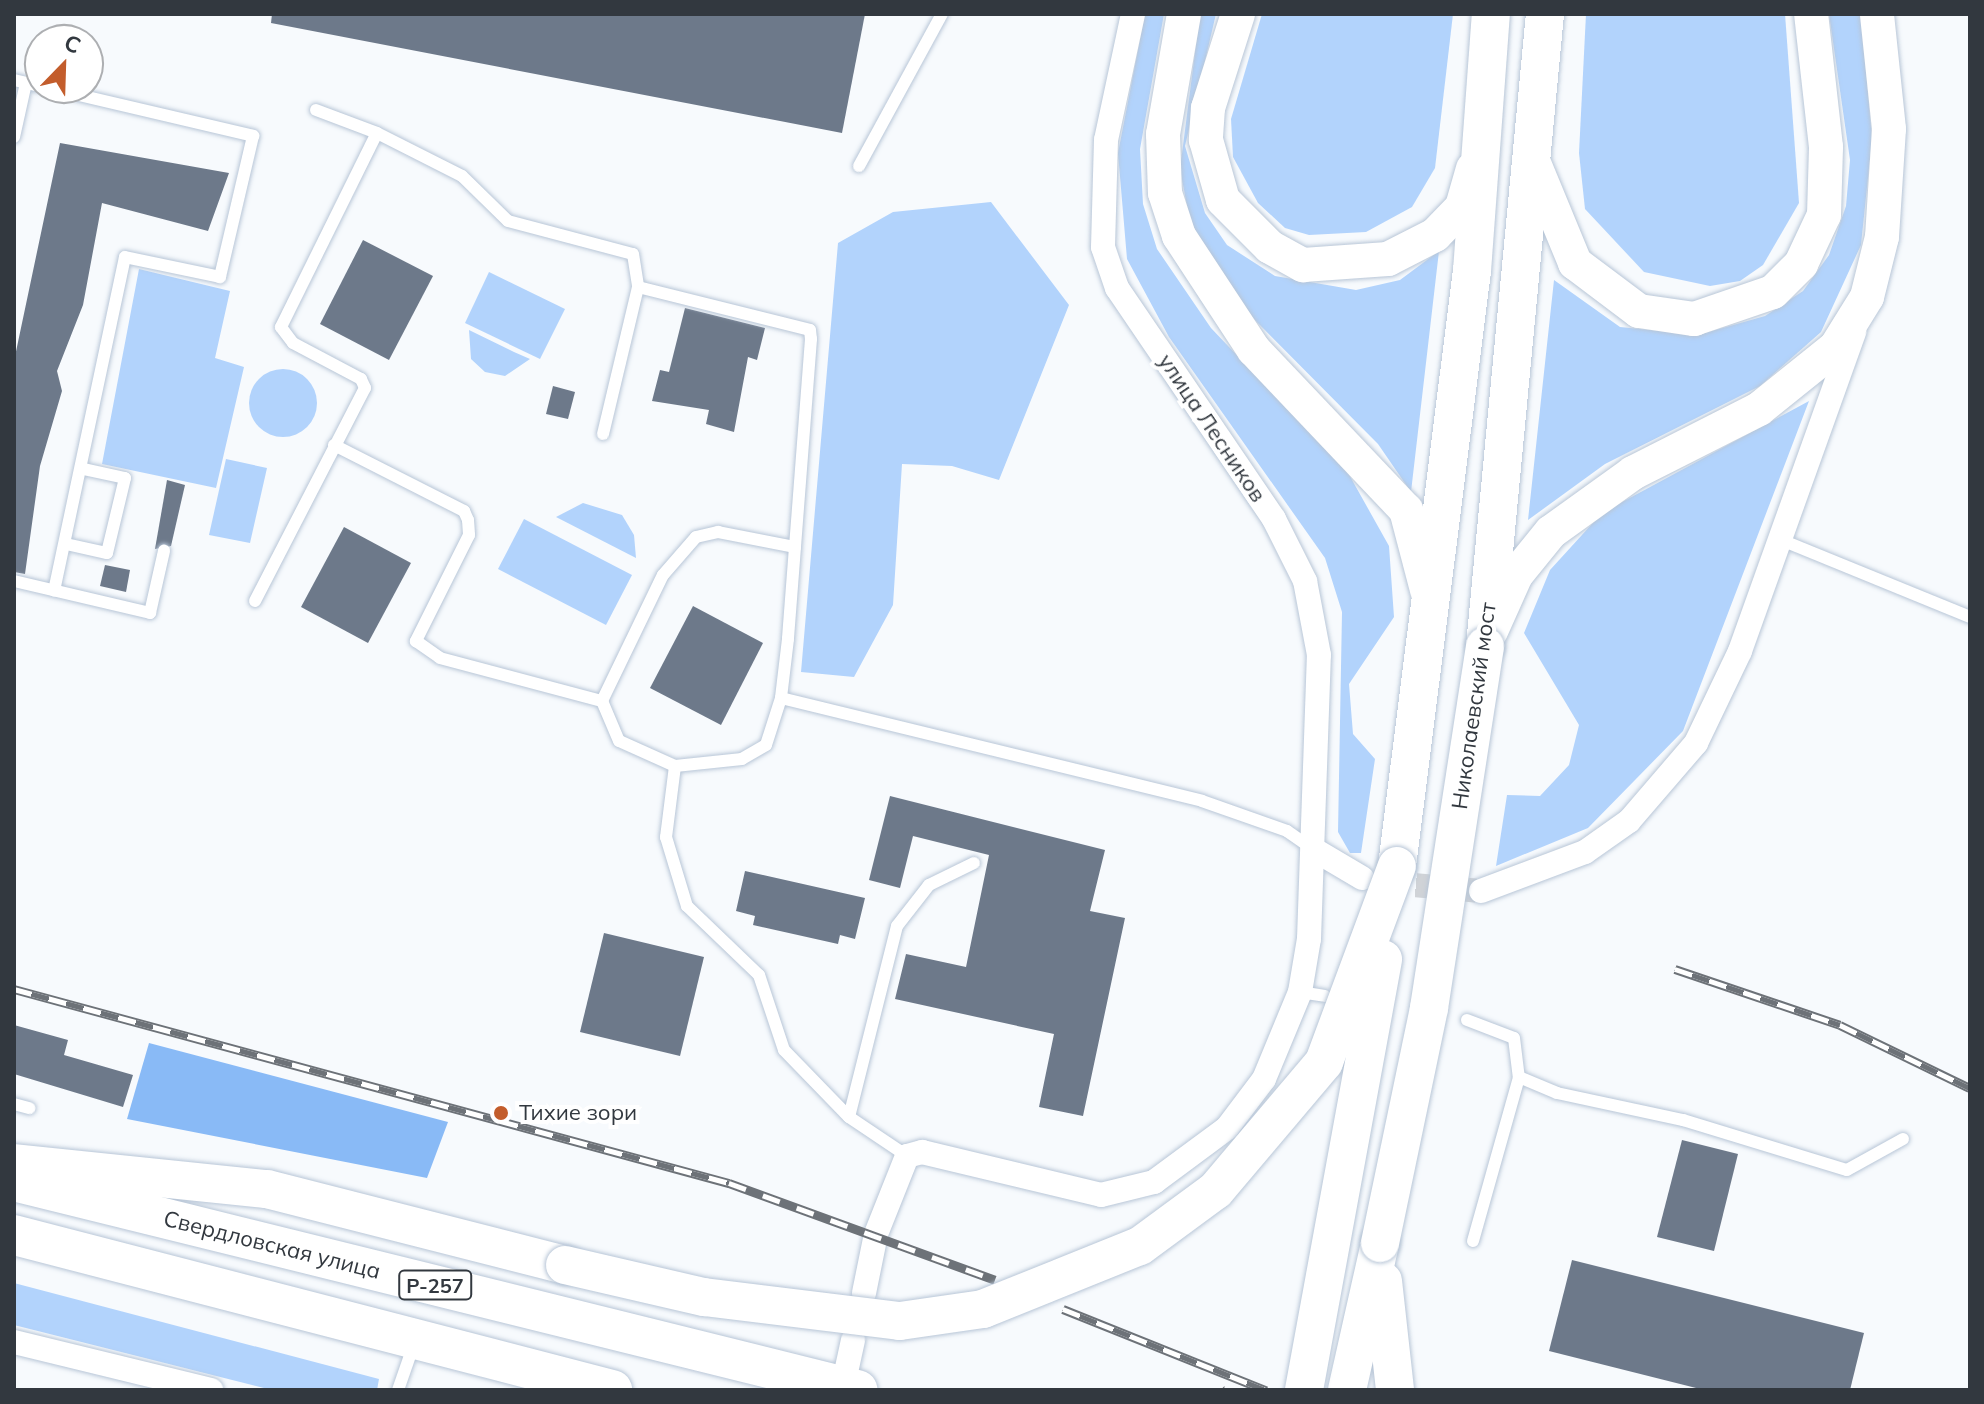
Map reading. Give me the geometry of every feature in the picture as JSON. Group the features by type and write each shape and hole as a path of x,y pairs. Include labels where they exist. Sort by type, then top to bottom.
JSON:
{"highway":[{"name":"Свердловская улица","path":"14,1181 850,1388"},
{"path":"14,1235 612,1390"}],"main road":[{"path":"1184,14 1163,134 1165,193 1179,236 1254,350 1406,510 1427,570 1429,634"},
{"path":"1238,14 1208,108 1213,178 1234,219 1303,265 1388,259 1435,235 1462,207 1480,144"},
{"path":"1304,1390 1380,872 1429,634 1491,14"},
{"name":"Николаевский мост","path":"1347,1390 1429,1008 1485,646 1529,152 1545,14"},
{"path":"1529,152 1575,263 1609,292 1639,311 1694,319 1750,304 1801,264 1824,215 1826,147 1811,14"},
{"path":"1485,646 1516,575 1551,532 1633,473 1702,444 1810,374 1867,297 1882,237 1887,171 1877,14"},
{"path":"14,1163 267,1189 704,1297 900,1321 983,1309 1140,1246 1216,1190 1324,1062 1380,872"},
{"path":"1380,1243 1395,1390"}],"street":[{"name":"улица Лесников","path":"907,1156 922,1152 1101,1195 1154,1182 1227,1128 1264,1079 1300,992 1313,849 1319,655 1305,581 1274,519 1117,288 1103,247 1106,140 1133,14"},
{"path":"1481,891 1585,852 1658,790 1696,743 1740,651 1867,297"},
{"path":"1313,849 1380,872"},
{"path":"864,1293 876,1234 907,1156"},
{"path":"850,1388 853,1340"},
{"path":"14,1342 211,1390"}],"lane":[{"path":"859,166 942,14"},
{"path":"14,137 20,81"},
{"path":"54,591 83,469 125,257 220,277 253,136 104,101"},
{"path":"316,110 377,133 462,176 508,221 633,254 638,287 603,434"},
{"path":"255,601 365,388 361,379 293,343 281,327 377,133"},
{"path":"638,287 810,330 795,547 781,698 766,745 751,755 675,766 619,741 602,701 663,575 696,537 718,532 795,547"},
{"path":"334,445 464,511 468,520 469,535 416,641 440,658 602,701"},
{"path":"66,544 107,553 125,478 83,469"},
{"path":"1779,539 1970,617"},
{"path":"14,581 150,613 164,551"},
{"path":"781,698 1202,801 1287,831 1313,849"},
{"path":"675,766 666,837 687,906 759,975 784,1050 849,1117 907,1156"},
{"path":"849,1117 897,926 929,885 974,863"},
{"path":"1300,992 1325,996"},
{"path":"1467,1020 1514,1038 1519,1077 1473,1241"},
{"path":"1519,1077 1847,1170 1903,1139"},
{"path":"14,1104 29,1108"},
{"path":"398,1390 415,1341"}],"shaded area":[{"path":"1145,14 1164,14 1140,149 1143,204 1157,249 1211,328 1347,471 1389,546 1394,617 1349,684 1353,734 1375,759 1361,853 1350,853 1338,832 1342,612 1325,558 1169,337 1127,259 1118,153"},
{"path":"1200,14 1216,14 1185,146 1205,213 1227,245 1275,276 1356,290 1400,280 1439,251 1411,492 1378,444 1250,315 1192,232 1180,169"},
{"path":"1262,14 1453,14 1435,168 1412,207 1366,232 1309,235 1285,228 1258,203 1233,157 1231,119"},
{"path":"1586,14 1785,14 1799,203 1763,265 1740,281 1710,286 1644,272 1585,209 1579,153"},
{"path":"1829,14 1861,14 1872,139 1861,245 1821,332 1760,386 1605,464 1528,520 1554,280 1620,327 1698,335 1765,316 1803,291 1829,255 1846,206 1850,160"},
{"path":"991,202 1069,305 999,480 952,466 902,464 893,605 854,677 801,672 838,243 893,212"},
{"path":"139,269 230,291 215,358 244,367 216,488 102,464"},
{"path":"489,272 565,309 540,359 465,323"},
{"path":"469,330 530,359 505,376 485,372 471,359"},
{"path":"290,369 311,384 317,403 315,416 307,427 290,437 276,437 259,427 251,416 249,396 259,379 270,371"},
{"path":"1809,401 1683,731 1588,828 1496,866 1507,795 1540,796 1569,765 1579,725 1524,633 1550,570 1602,513"},
{"path":"226,459 267,468 250,543 209,535"},
{"path":"583,503 622,515 634,535 636,558 556,517"},
{"path":"524,519 632,575 606,625 498,569"},
{"path":"149,1043 448,1122 427,1178 127,1119"},
{"path":"14,1283 379,1379 377,1390 272,1390 14,1325"}],"building":[{"path":"272,14 865,14 842,133 271,23"},
{"path":"60,143 229,173 208,231 102,203 83,305 57,371 62,391 40,466 25,574 14,572 14,361"},
{"path":"363,240 433,276 389,360 320,324"},
{"path":"685,308 765,328 757,360 748,357 734,432 706,424 709,410 652,401 660,370 669,372"},
{"path":"553,386 575,392 568,419 546,414"},
{"path":"167,480 185,485 171,546 155,549"},
{"path":"344,527 411,563 368,643 301,607"},
{"path":"105,565 130,570 126,592 100,586"},
{"path":"693,606 763,643 721,725 650,688"},
{"path":"890,796 1105,850 1090,911 1125,918 1083,1116 1039,1107 1054,1034 895,999 906,954 966,967 989,855 913,836 900,888 869,880"},
{"path":"745,871 865,898 855,939 840,935 838,944 753,925 755,916 736,911"},
{"path":"604,933 704,957 680,1056 580,1032"},
{"path":"14,1025 68,1040 64,1055 133,1075 123,1107 14,1074"},
{"path":"1682,1140 1738,1154 1714,1251 1657,1237"},
{"path":"1572,1260 1864,1333 1850,1390 1704,1390 1549,1351"}],"tunnel":[{"path":"1380,882 1481,891"}],"railway":[{"path":"1675,969 1840,1025 1970,1088"},
{"path":"14,989 729,1183 995,1280"},
{"path":"1063,1309 1266,1390"}],"place":[{"name":"Тихие зори","path":"501,1113"}]}
